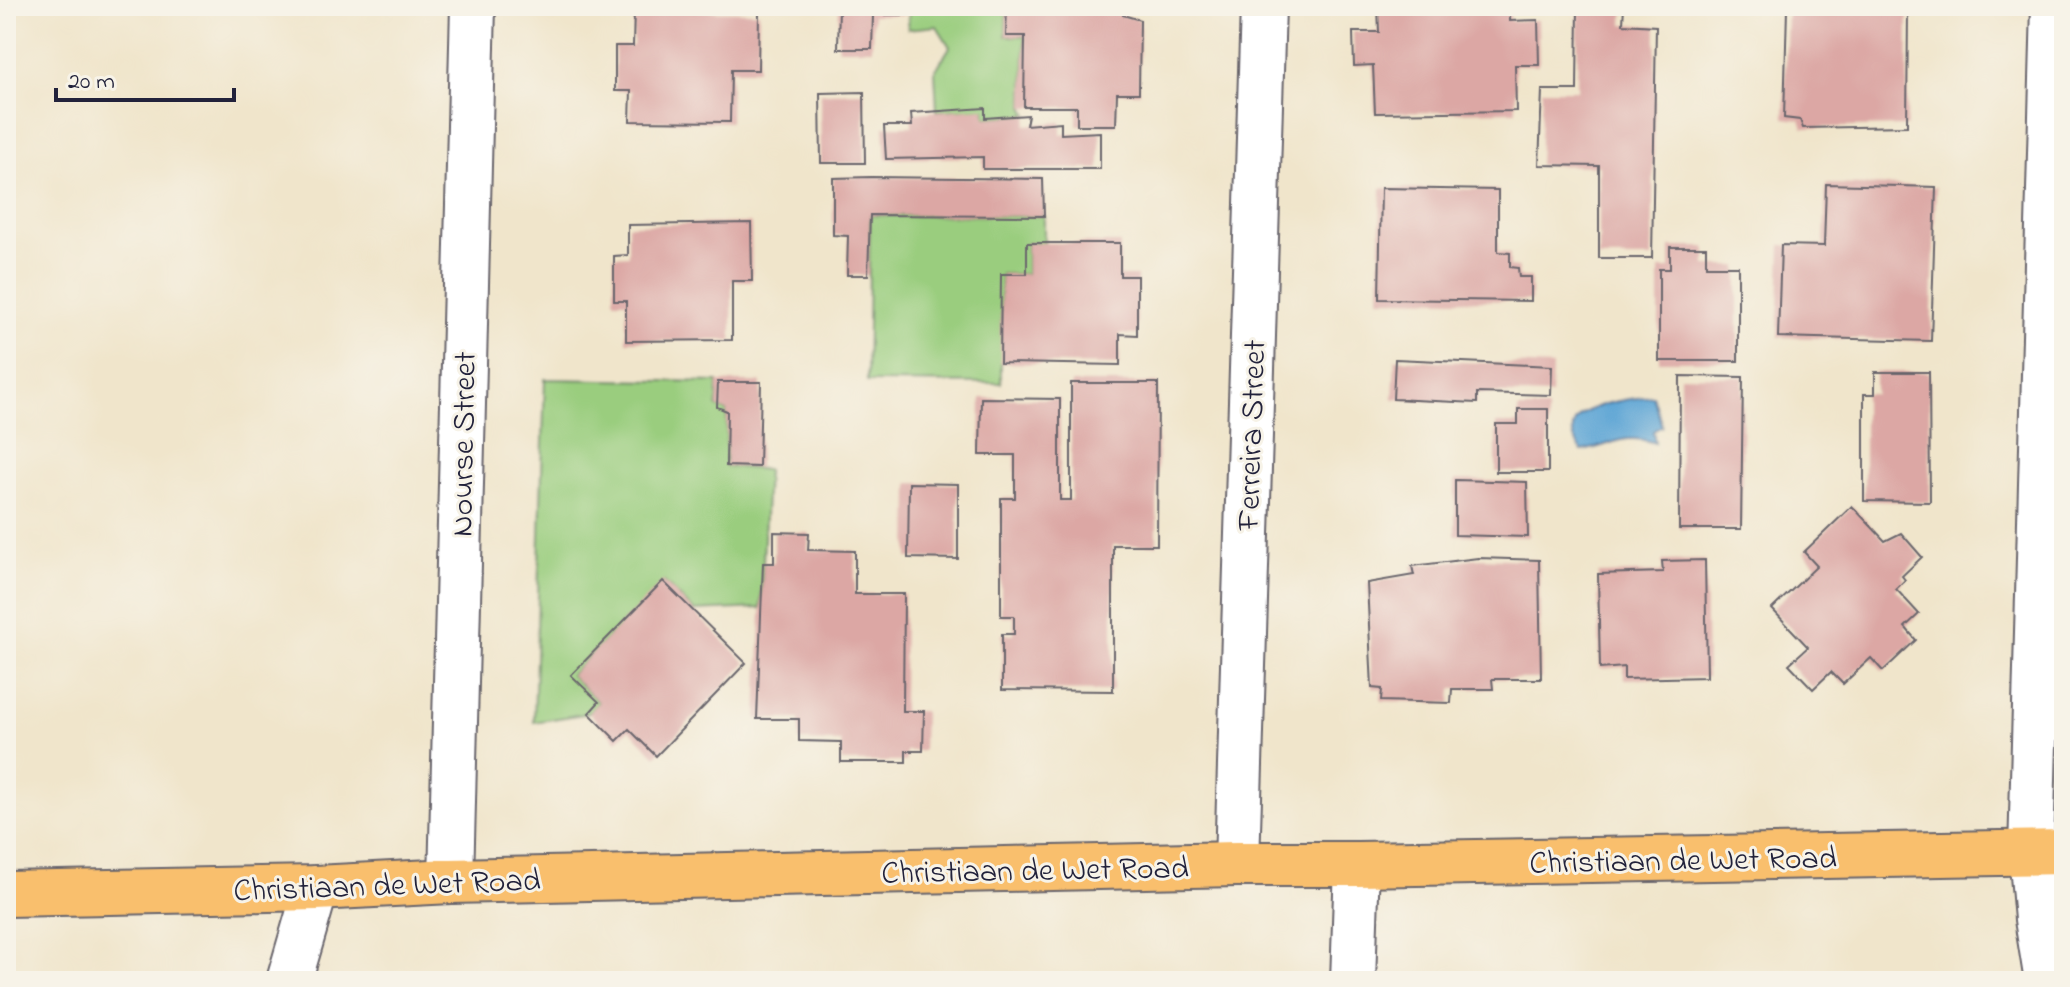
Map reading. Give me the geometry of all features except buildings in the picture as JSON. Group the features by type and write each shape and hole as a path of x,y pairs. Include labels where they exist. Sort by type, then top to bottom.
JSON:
{"main road":[{"name":"Christiaan de Wet Road","path":"6,894 1237,864 2048,853"}],"street":[{"name":"Nourse Street","path":"451,881 473,6"},
{"name":"Ferreira Street","path":"1237,864 1263,6"},
{"path":"2047,981 2037,919 2048,853 2054,6"},
{"path":"1353,981 1357,864"},
{"path":"289,981 316,888"}],"green space":[{"path":"909,6 1007,6 1006,36 1025,36 1024,106 1028,115 985,118 985,109 937,111 935,71 950,47 937,26 908,29"},
{"path":"870,215 1044,216 1044,243 1027,243 1027,274 1001,274 1001,383 867,382"},
{"path":"545,379 718,382 717,407 727,411 726,466 767,470 761,608 694,611 664,582 571,675 599,702 589,713 534,722"}],"water":[{"path":"1653,396 1662,426 1653,431 1655,443 1626,439 1582,451 1575,440 1573,428 1584,413 1607,404"}]}
